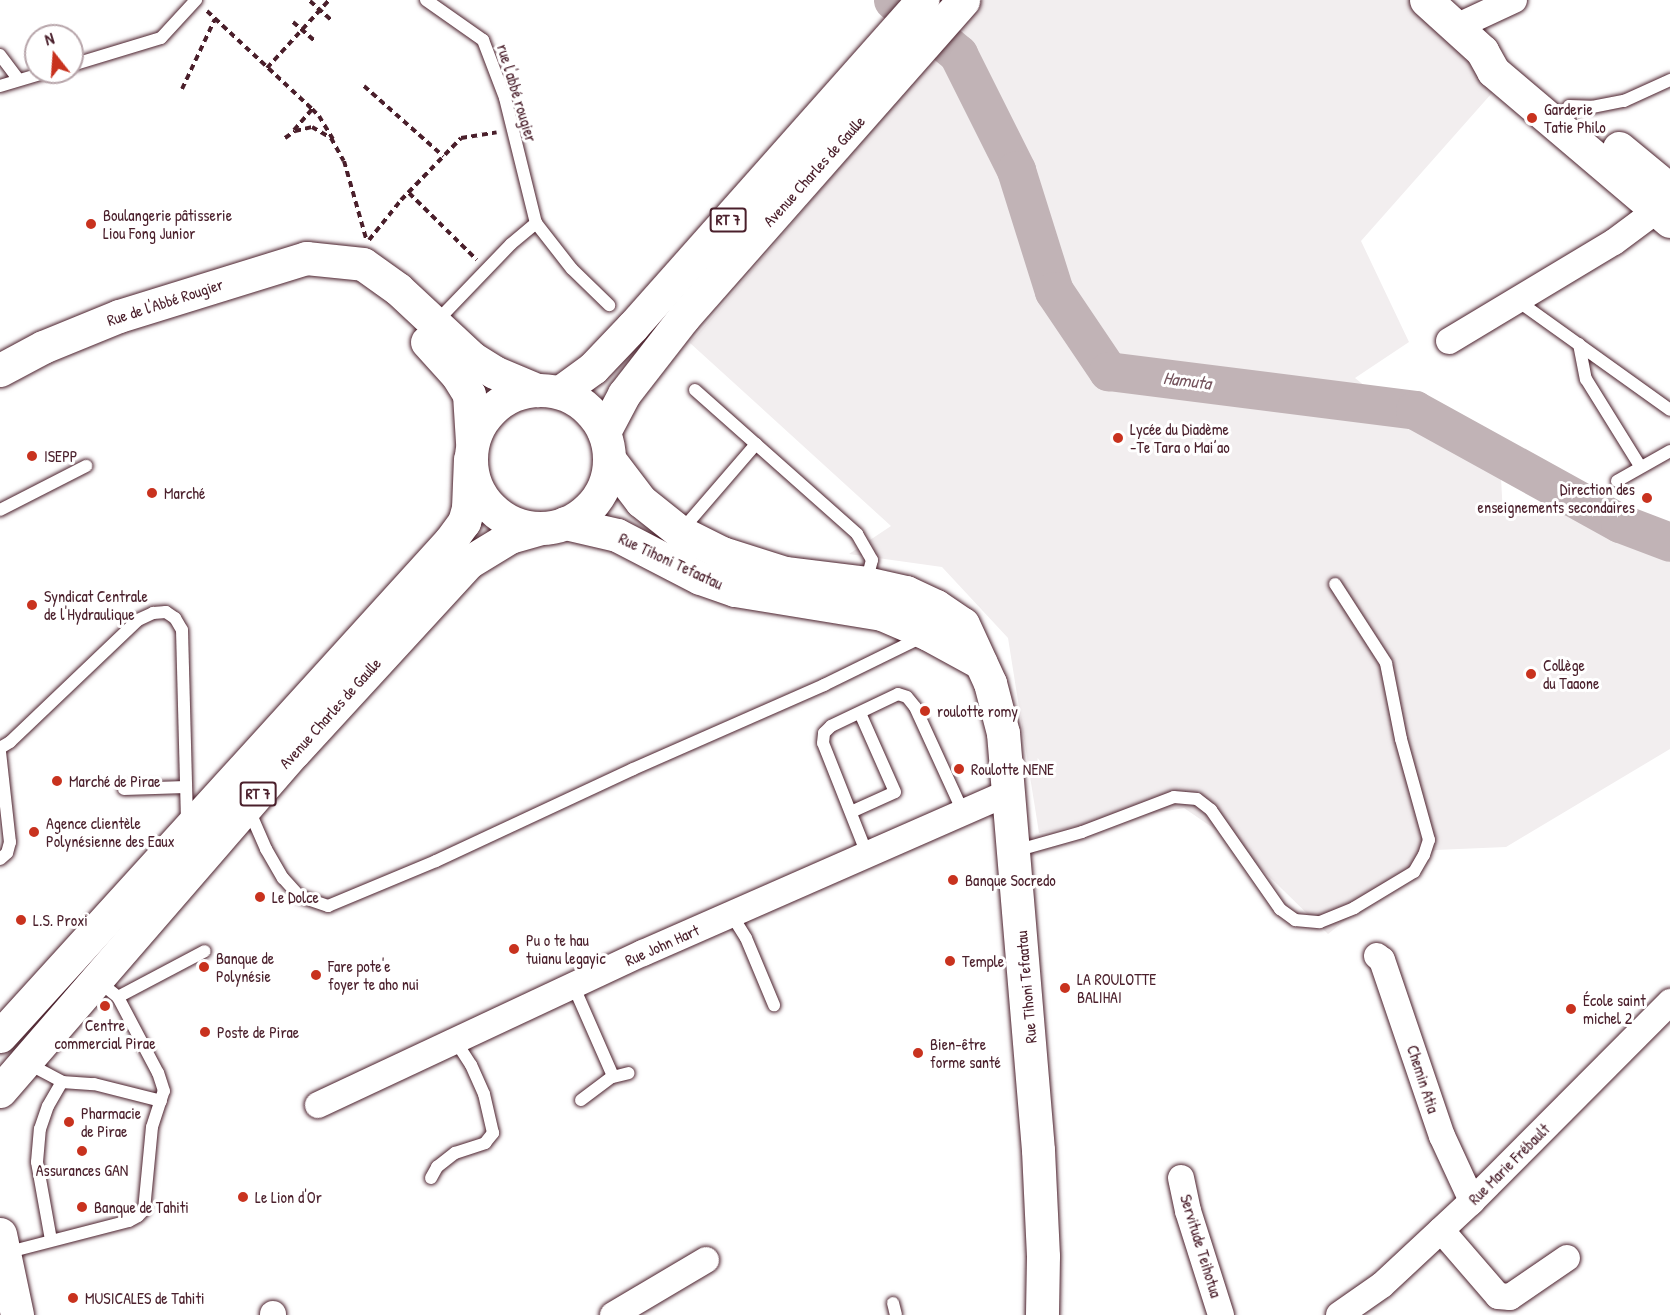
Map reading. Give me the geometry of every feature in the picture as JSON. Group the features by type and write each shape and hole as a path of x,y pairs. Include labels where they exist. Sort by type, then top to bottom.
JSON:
{"main road":[{"path":"1426,0 1482,51 1493,72 1667,204"},
{"name":"Avenue Charles de Gaulle","path":"607,445 624,394 899,50 937,6"},
{"name":"Avenue Charles de Gaulle","path":"548,391 593,368 899,50"},
{"path":"1482,51 1521,67 1569,106 1667,204"},
{"name":"Rue de l'Abbé Rougier","path":"0,370 43,347 119,316 306,258 363,264 379,273 472,357 494,372 548,391"},
{"path":"337,260 386,301 457,375 469,394 475,486 491,508 514,523 553,526"},
{"path":"548,391 581,403 594,416 607,445"},
{"name":"RT 7","path":"471,451 478,427 496,405 522,392 548,391"},
{"name":"RT 7","path":"553,526 583,513 597,498 606,480 607,445"},
{"name":"Rue Tihoni Tefaatau","path":"607,445 641,501 680,532 722,553 785,573 866,583 906,592 936,606 963,624 981,663 1004,733 1038,1150 1043,1256 1042,1315"},
{"name":"Avenue Charles de Gaulle","path":"0,1036 15,1005 187,828 450,541 464,522 468,508 471,451"},
{"name":"Avenue Charles de Gaulle","path":"0,1091 27,1063 108,989 247,807 469,562 510,537 553,526"},
{"name":"Rue Tihoni Tefaatau","path":"553,526 617,535 700,578 735,590 882,614 928,634 981,663"},
{"path":"2,1244 17,1315"}],"street":[{"path":"1456,27 1514,0"},
{"path":"1449,341 1614,242 1667,204"},
{"name":"Rue John Hart","path":"318,1105 573,985 1009,792"},
{"name":"Chemin Atia","path":"1377,956 1382,960 1442,1136 1472,1201"},
{"name":"Rue Marie Frébault","path":"1339,1315 1382,1285 1472,1201 1670,1002"},
{"name":"Servitude Teihotua","path":"1181,1178 1188,1211 1221,1315"},
{"path":"1441,1230 1498,1296 1510,1297 1567,1258"},
{"path":"613,1315 706,1260"}],"lane":[{"path":"84,60 161,38 196,0"},
{"name":"rue l'abbé rougier","path":"426,0 483,39 490,52 512,125 536,223 572,269 609,305"},
{"path":"0,55 18,81"},
{"path":"0,86 24,79"},
{"path":"1569,106 1592,107 1624,101 1670,82"},
{"path":"435,323 486,269 536,223"},
{"path":"1518,301 1670,410"},
{"path":"1579,344 1586,379 1640,466"},
{"path":"695,390 857,534 872,560 866,583 836,607"},
{"path":"680,532 756,444"},
{"path":"1617,481 1640,466 1670,452"},
{"path":"0,510 86,466"},
{"path":"1014,851 1082,832 1174,797 1197,800 1211,810 1280,909 1295,920 1320,922 1354,908 1414,872 1424,855 1429,840 1401,739 1386,663 1335,584"},
{"path":"0,748 10,742 138,620 153,613 166,612 175,618 182,630 187,828"},
{"path":"247,807 266,849 283,878 299,896 328,906 436,861 633,769 824,685 928,634"},
{"path":"867,854 823,743 824,733 831,726 898,694 908,697 915,707 963,812"},
{"path":"851,812 895,792 860,713"},
{"path":"0,752 10,842 7,853 0,860"},
{"path":"123,789 186,787"},
{"path":"731,914 746,938 774,1005"},
{"path":"2,1244 51,1240 138,1216 144,1210 152,1126 164,1091 158,1073 108,989 205,951"},
{"path":"573,985 613,1077"},
{"path":"431,1178 437,1167 455,1153 485,1143 493,1133 484,1094 471,1065 456,1042"},
{"path":"27,1063 62,1082 94,1084 161,1101"},
{"path":"581,1100 613,1077 628,1073"},
{"path":"51,1240 37,1162 40,1129 48,1106 62,1082"}],"path":[{"path":"196,0 312,109 328,129 354,191 367,241"},
{"path":"267,68 329,0"},
{"path":"310,1 332,21"},
{"path":"182,88 215,19"},
{"path":"293,22 314,40"},
{"path":"364,86 443,156"},
{"path":"285,138 312,109"},
{"path":"337,260 367,241 461,138 496,133 512,125"},
{"path":"292,132 312,127 321,130 331,138 339,153"},
{"path":"409,193 486,269"}],"shaded area":[{"name":"Lycée du Diadème -Te Tara o Mai’ao","path":"982,0 1412,0 1507,76 1361,241 1409,342 1355,378 1381,399 1501,477 1503,516 1549,504 1670,559 1670,749 1506,847 1435,850 1328,934 1235,843 1184,808 1039,833 1008,638 942,567 849,554 891,526 690,343"}],"waterway":[{"name":"Hamuta","path":"893,0 958,54 1016,170 1054,291 1108,371 1415,410 1620,523 1670,542"}],"place":[{"name":"Garderie Tatie Philo","path":"1532,118"},
{"name":"Boulangerie pâtisserie Liou Fong Junior","path":"91,224"},
{"name":"Lycée du Diadème -Te Tara o Mai’ao","path":"1118,438"},
{"name":"ISEPP","path":"32,456"},
{"name":"Marché","path":"152,493"},
{"name":"Direction des enseignements secondaires","path":"1647,498"},
{"name":"Syndicat Centrale de l'Hydraulique","path":"32,605"},
{"name":"Collège du Taaone","path":"1531,674"},
{"name":"roulotte romy","path":"925,711"},
{"name":"Roulotte NENE","path":"959,769"},
{"name":"Marché de Pirae","path":"57,781"},
{"name":"Agence clientèle Polynésienne des Eaux","path":"34,832"},
{"name":"Banque Socredo","path":"953,880"},
{"name":"Le Dolce","path":"260,897"},
{"name":"L.S. Proxi","path":"21,920"},
{"name":"Pu o te hau tuianu legayic","path":"514,949"},
{"name":"Temple","path":"950,961"},
{"name":"Banque de Polynésie","path":"204,967"},
{"name":"Fare pote'e foyer te aho nui","path":"316,975"},
{"name":"LA ROULOTTE BALIHAI","path":"1065,988"},
{"name":"Centre commercial Pirae","path":"105,1006"},
{"name":"École saint michel 2","path":"1571,1009"},
{"name":"Poste de Pirae","path":"205,1032"},
{"name":"Bien-être forme santé","path":"918,1053"},
{"name":"Pharmacie de Pirae","path":"69,1122"},
{"name":"Assurances GAN","path":"82,1151"},
{"name":"Le Lion d'Or","path":"243,1197"},
{"name":"Banque de Tahiti","path":"82,1207"},
{"name":"MUSICALES de Tahiti","path":"73,1298"}]}
